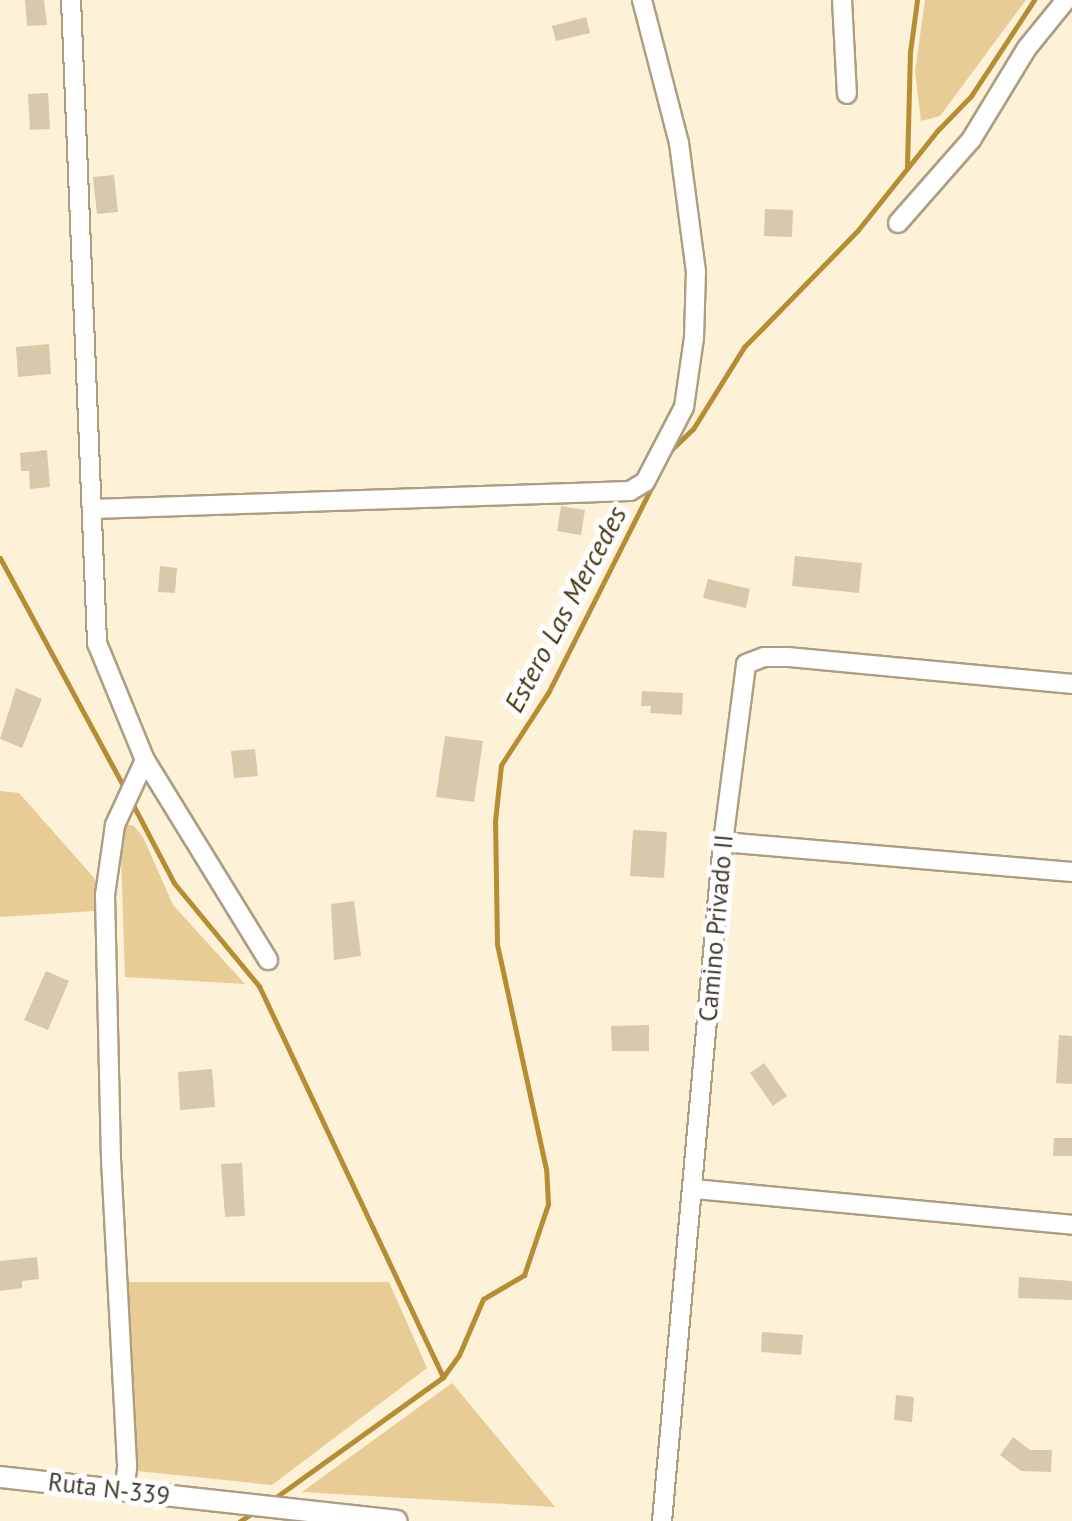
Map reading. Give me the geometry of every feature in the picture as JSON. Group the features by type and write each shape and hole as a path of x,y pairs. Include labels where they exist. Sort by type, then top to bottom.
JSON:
{"street":[{"path":"72,0 97,643 145,760 268,960"},
{"path":"92,509 630,491 645,482 684,407 694,338 696,272 680,143 642,0"},
{"path":"842,0 847,94"},
{"path":"898,223 970,140 1027,48 1066,0"},
{"name":"Camino Privado II","path":"662,1521 724,842 746,664 755,658 788,658 1072,684"},
{"path":"124,1491 127,1468 111,1159 105,895 107,858 145,760"},
{"path":"724,842 1072,872"},
{"path":"694,1189 1072,1226"},
{"name":"Ruta N-339","path":"0,1477 397,1521"}],"shaded area":[{"path":"925,0 1026,0 940,116 921,121 915,72"},
{"path":"0,791 19,793 95,879 95,911 0,917"},
{"path":"120,823 134,826 143,837 173,905 245,984 125,977"},
{"path":"122,1282 389,1282 427,1368 272,1485 128,1470"},
{"path":"452,1383 555,1507 302,1492"}],"building":[{"path":"25,0 44,0 47,25 27,26"},
{"path":"586,17 590,33 556,41 552,26"},
{"path":"48,93 50,129 30,130 28,94"},
{"path":"114,175 118,212 97,214 93,177"},
{"path":"765,209 793,210 792,237 764,236"},
{"path":"49,344 51,374 18,377 16,347"},
{"path":"47,450 50,487 30,489 29,471 21,471 20,453"},
{"path":"561,506 585,510 581,535 557,531"},
{"path":"795,556 862,563 859,593 792,586"},
{"path":"160,566 177,568 175,593 158,592"},
{"path":"708,579 750,589 746,608 703,598"},
{"path":"16,688 42,699 22,748 0,739"},
{"path":"642,691 683,693 682,715 650,713 651,706 641,706"},
{"path":"445,736 483,741 474,802 436,797"},
{"path":"255,749 258,776 234,778 231,751"},
{"path":"633,830 667,832 664,878 630,876"},
{"path":"354,901 361,956 334,960 331,904"},
{"path":"46,971 69,981 48,1030 24,1020"},
{"path":"649,1025 649,1051 612,1051 611,1026"},
{"path":"1059,1035 1072,1036 1072,1084 1056,1083"},
{"path":"764,1063 787,1096 773,1106 750,1073"},
{"path":"212,1069 215,1107 180,1110 178,1072"},
{"path":"1054,1138 1072,1138 1072,1156 1053,1156"},
{"path":"242,1163 245,1216 225,1217 221,1164"},
{"path":"37,1257 39,1279 22,1281 22,1288 0,1291 0,1261"},
{"path":"1019,1277 1072,1281 1072,1300 1018,1298"},
{"path":"762,1332 803,1335 801,1355 761,1352"},
{"path":"896,1395 914,1397 912,1422 894,1420"},
{"path":"1013,1437 1030,1450 1052,1450 1051,1472 1021,1471 1000,1455"}],"waterway":[{"path":"907,166 910,52 917,0"},
{"name":"Estero Las Mercedes","path":"671,450 693,429 744,347 858,230 937,131 971,96 1034,0"},
{"name":"Estero Las Mercedes","path":"272,1500 443,1377 459,1355 483,1299 524,1275 548,1204 546,1169 497,944 495,821 501,765 548,693 652,486"},
{"path":"0,558 125,789"},
{"path":"132,803 174,883 259,986 443,1377"},
{"name":"Estero Las Mercedes","path":"240,1521 254,1512"}]}
